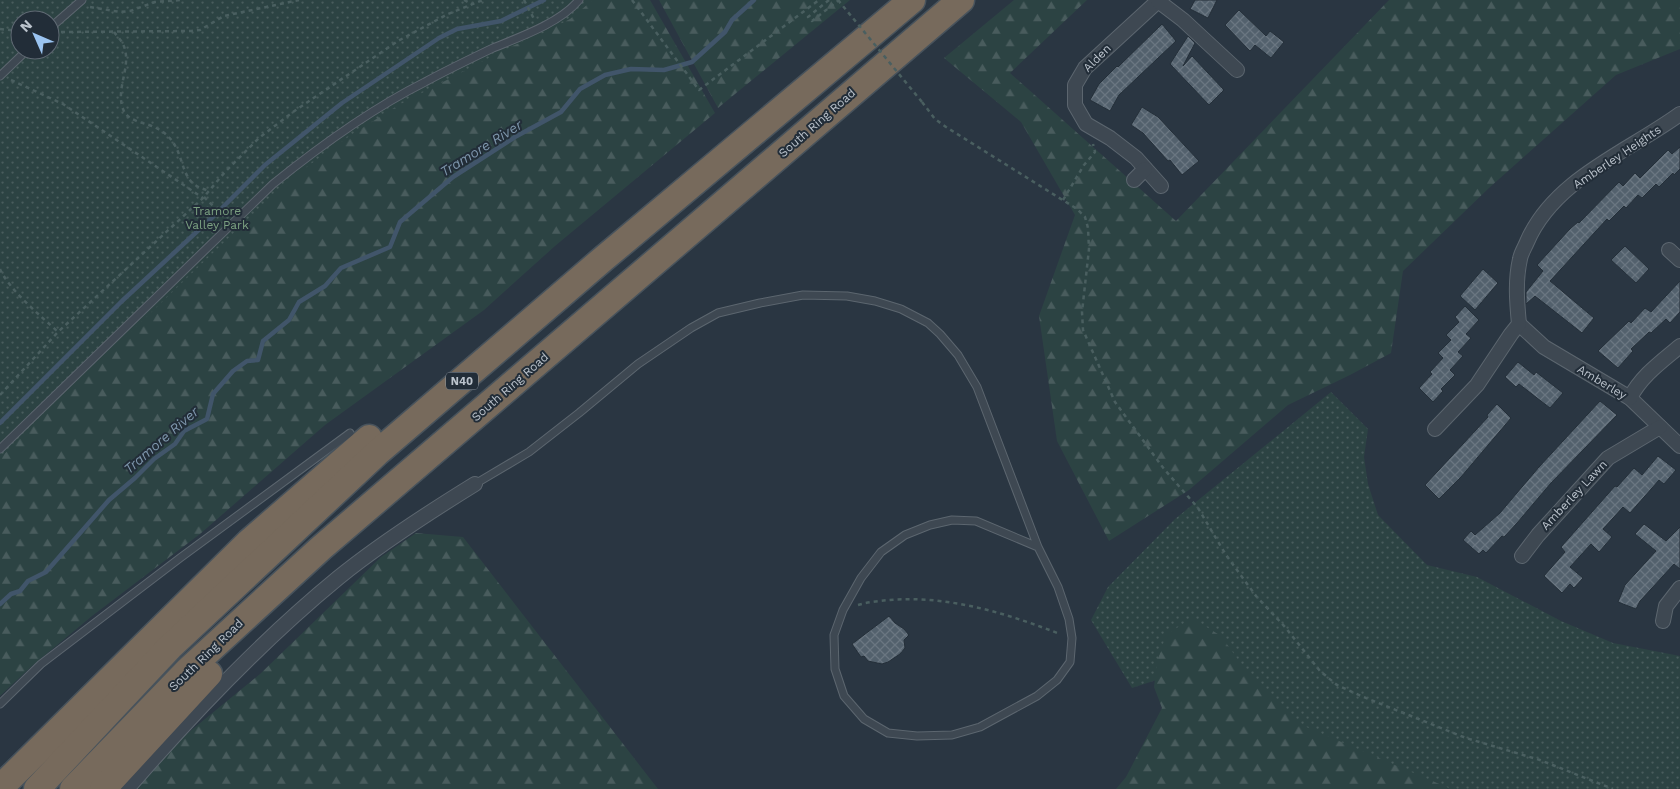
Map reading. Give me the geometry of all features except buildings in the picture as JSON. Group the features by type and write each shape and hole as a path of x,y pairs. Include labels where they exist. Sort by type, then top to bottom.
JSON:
{"highway":[{"name":"N40","path":"37,789 170,648 377,454 603,259 912,0"},
{"name":"South Ring Road","path":"73,789 188,670 321,548 961,0"},
{"path":"0,788 249,542 385,424 500,330 603,259"},
{"path":"103,789 321,548"},
{"path":"31,756 170,648"}],"street":[{"path":"1159,0 1237,70"},
{"name":"Alden","path":"1086,124 1075,105 1075,85 1085,68 1159,0"},
{"name":"Amberley Heights","path":"1519,324 1516,295 1520,258 1535,225 1556,200 1580,179 1659,130 1680,114"},
{"path":"1086,124 1110,138 1136,158 1161,186"},
{"path":"1134,180 1145,169"},
{"path":"1669,250 1680,260"},
{"path":"1435,429 1477,386 1519,324"},
{"name":"Amberley","path":"1519,324 1544,347 1630,398 1680,446"},
{"path":"1630,398 1638,384 1680,346"},
{"name":"Amberley Lawn","path":"1522,556 1538,535 1608,458 1660,427"},
{"path":"126,789 160,750 238,668 305,605 374,550 432,510 475,484"},
{"path":"1663,621 1666,606 1680,588"}],"lane":[{"path":"0,449 294,166 390,101 439,74 538,28 564,14 579,0"},
{"path":"60,19 79,2"},
{"path":"0,76 16,60"},
{"path":"475,484 529,452 638,364 691,328 718,313 803,295 847,296 875,301 901,309 928,323 958,355 977,388 1038,547 1058,587 1069,619 1072,638 1070,662 1057,680 1037,696 980,727 952,735 917,736 888,733 864,719 844,696 834,669 834,635 843,610 861,578 881,552 905,535 930,524 952,520 976,521 1038,547"},
{"path":"0,704 40,664 350,433"}],"path":[{"path":"79,2 120,12 130,11 155,2 181,0"},
{"path":"60,32 200,30 224,16 299,0"},
{"path":"464,0 472,4"},
{"path":"0,395 58,332 203,197 259,138 293,112 398,41 448,14 483,0"},
{"path":"524,0 532,15"},
{"path":"632,0 699,90 818,0"},
{"path":"829,0 808,17 812,21 838,0 936,119 1062,200 1085,217 1088,228 1089,249 1082,312 1083,330 1115,402 1164,469 1198,508 1226,554 1256,596 1285,627 1320,671 1337,685 1361,696 1466,738 1540,760 1613,789"},
{"path":"114,32 123,44 126,56 121,92 122,107 125,114 134,121 146,123 160,129 170,138 178,150 185,173 192,184 209,190"},
{"path":"0,76 63,104 203,197 223,216"},
{"path":"1062,200 1084,165 1095,152 1086,124"},
{"path":"0,269 28,303 58,332"},
{"path":"843,610 871,602 911,598 937,599 1020,618 1072,638"}],"green space":[{"name":"Tramore Valley Park","path":"0,0 640,0 0,686"},
{"path":"593,0 650,0 715,113 555,246 484,310 325,425 200,534 92,616 32,666 0,696 0,458 297,174 351,135 397,106 510,47 570,19"},
{"path":"659,0 850,0 718,108"},
{"path":"1014,0 1087,0 1010,73 1176,221 1389,0 1680,0 1680,49 1616,75 1489,188 1403,271 1391,353 1288,405 1189,490 1109,541 1057,441 1039,316 1075,215 1021,122 944,58"},
{"path":"1331,392 1368,429 1364,457 1368,484 1378,515 1427,565 1477,577 1561,621 1613,643 1680,656 1680,789 1321,789 1181,672 1132,688 1091,620 1108,587 1175,519"},
{"path":"416,533 463,537 658,789 137,789 172,746 260,674 381,557"},
{"path":"1192,618 1221,636 1244,668 1297,723 1451,789 1116,789 1126,777 1162,708 1154,687 1157,662 1166,635"}],"waterway":[{"path":"0,423 122,301 216,214 265,165 342,103 439,38 457,29 501,21 544,0"},
{"name":"Tramore River","path":"0,604 11,594 20,591 28,581 46,572 109,500 154,459 175,444 184,431 207,419 213,394 233,371 247,361 258,360 263,341 289,320 299,302 325,286 341,268 390,247 400,222 453,177 515,137 561,112 580,89 605,75 631,69 664,70 692,62 725,32 732,20 754,0"}]}
